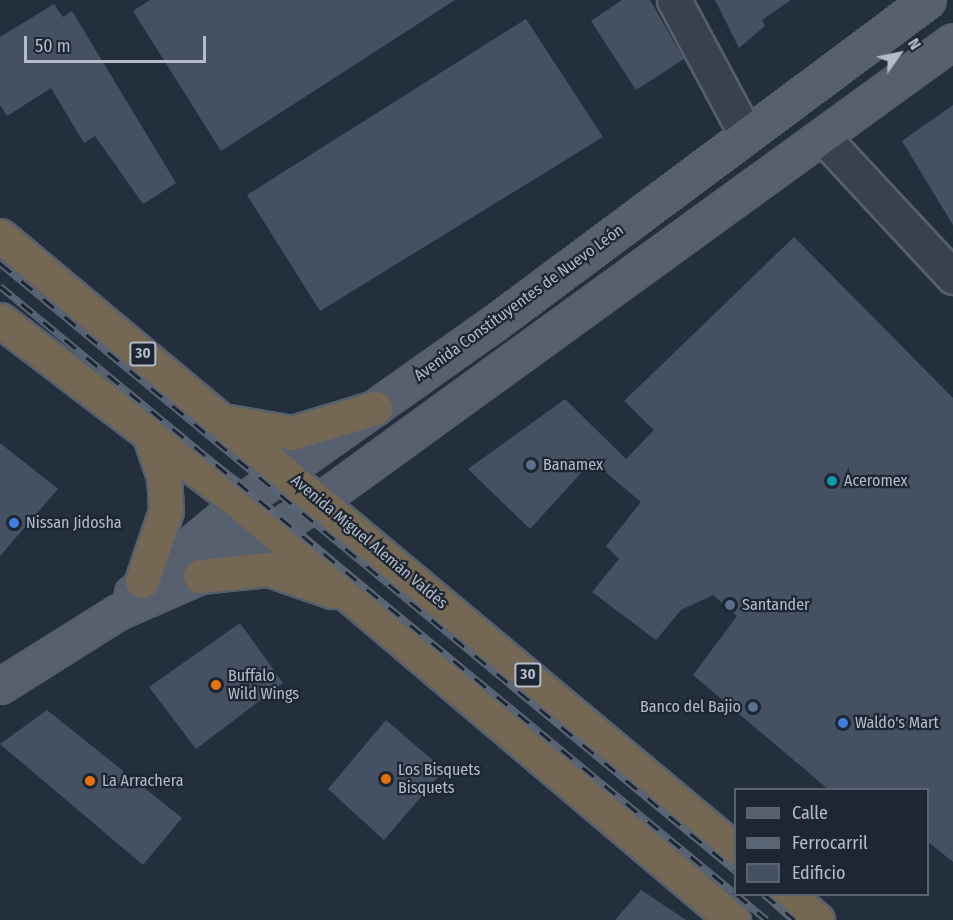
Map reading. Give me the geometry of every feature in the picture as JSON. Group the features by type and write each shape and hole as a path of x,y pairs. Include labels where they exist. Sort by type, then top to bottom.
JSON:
{"highway":[{"name":"Avenida Miguel Alemán Valdés","path":"0,236 320,501 734,850"},
{"path":"0,320 151,440 272,530 733,920"},
{"path":"223,420 292,433 375,408"},
{"path":"142,582 166,511 164,477 151,440"},
{"path":"200,576 268,569 351,597"},
{"path":"789,896 817,920"}],"main road":[{"name":"Avenida Constituyentes de Nuevo León","path":"118,612 142,582 240,504 375,408 928,0"},
{"name":"Avenida Constituyentes de Nuevo León","path":"0,686 118,612 200,576 320,501 953,41"}],"street":[{"path":"674,0 746,134"},
{"path":"823,136 953,277"}],"building":[{"path":"150,0 455,0 221,151 133,11"},
{"path":"622,0 650,0 684,59 636,90 591,21"},
{"path":"715,0 791,0 762,20 765,26 739,48"},
{"path":"54,4 63,17 72,11 176,183 143,204 95,136 84,143 51,88 7,116 0,105 0,37"},
{"path":"526,19 603,137 320,311 247,195"},
{"path":"953,105 953,225 902,141"},
{"path":"794,237 953,398 953,862 929,843 929,788 827,788 693,675 737,616 713,595 681,610 656,640 592,592 619,559 606,546 641,502 592,461 530,529 468,469 565,399 626,459 654,430 624,401"},
{"name":"Nissan Jidosha","path":"0,443 58,489 0,556"},
{"name":"Buffalo Wild Wings","path":"240,623 283,683 196,749 149,687"},
{"name":"La Arrachera","path":"47,710 182,818 143,865 0,744"},
{"name":"Los Bisquets Bisquets","path":"386,720 444,770 384,840 328,789"},
{"path":"641,890 686,920 615,920"}],"railway":[{"path":"0,263 734,869"},
{"path":"0,286 734,892"},
{"path":"738,896 767,920"},
{"path":"766,896 795,920"}],"place":[{"name":"Banamex","path":"531,465"},
{"name":"Aceromex","path":"832,481"},
{"name":"Nissan Jidosha","path":"14,523"},
{"name":"Santander","path":"730,605"},
{"name":"Buffalo Wild Wings","path":"216,685"},
{"name":"Banco del Bajio","path":"753,707"},
{"name":"Waldo's Mart","path":"843,723"},
{"name":"Los Bisquets Bisquets","path":"386,779"},
{"name":"La Arrachera","path":"90,781"}]}
